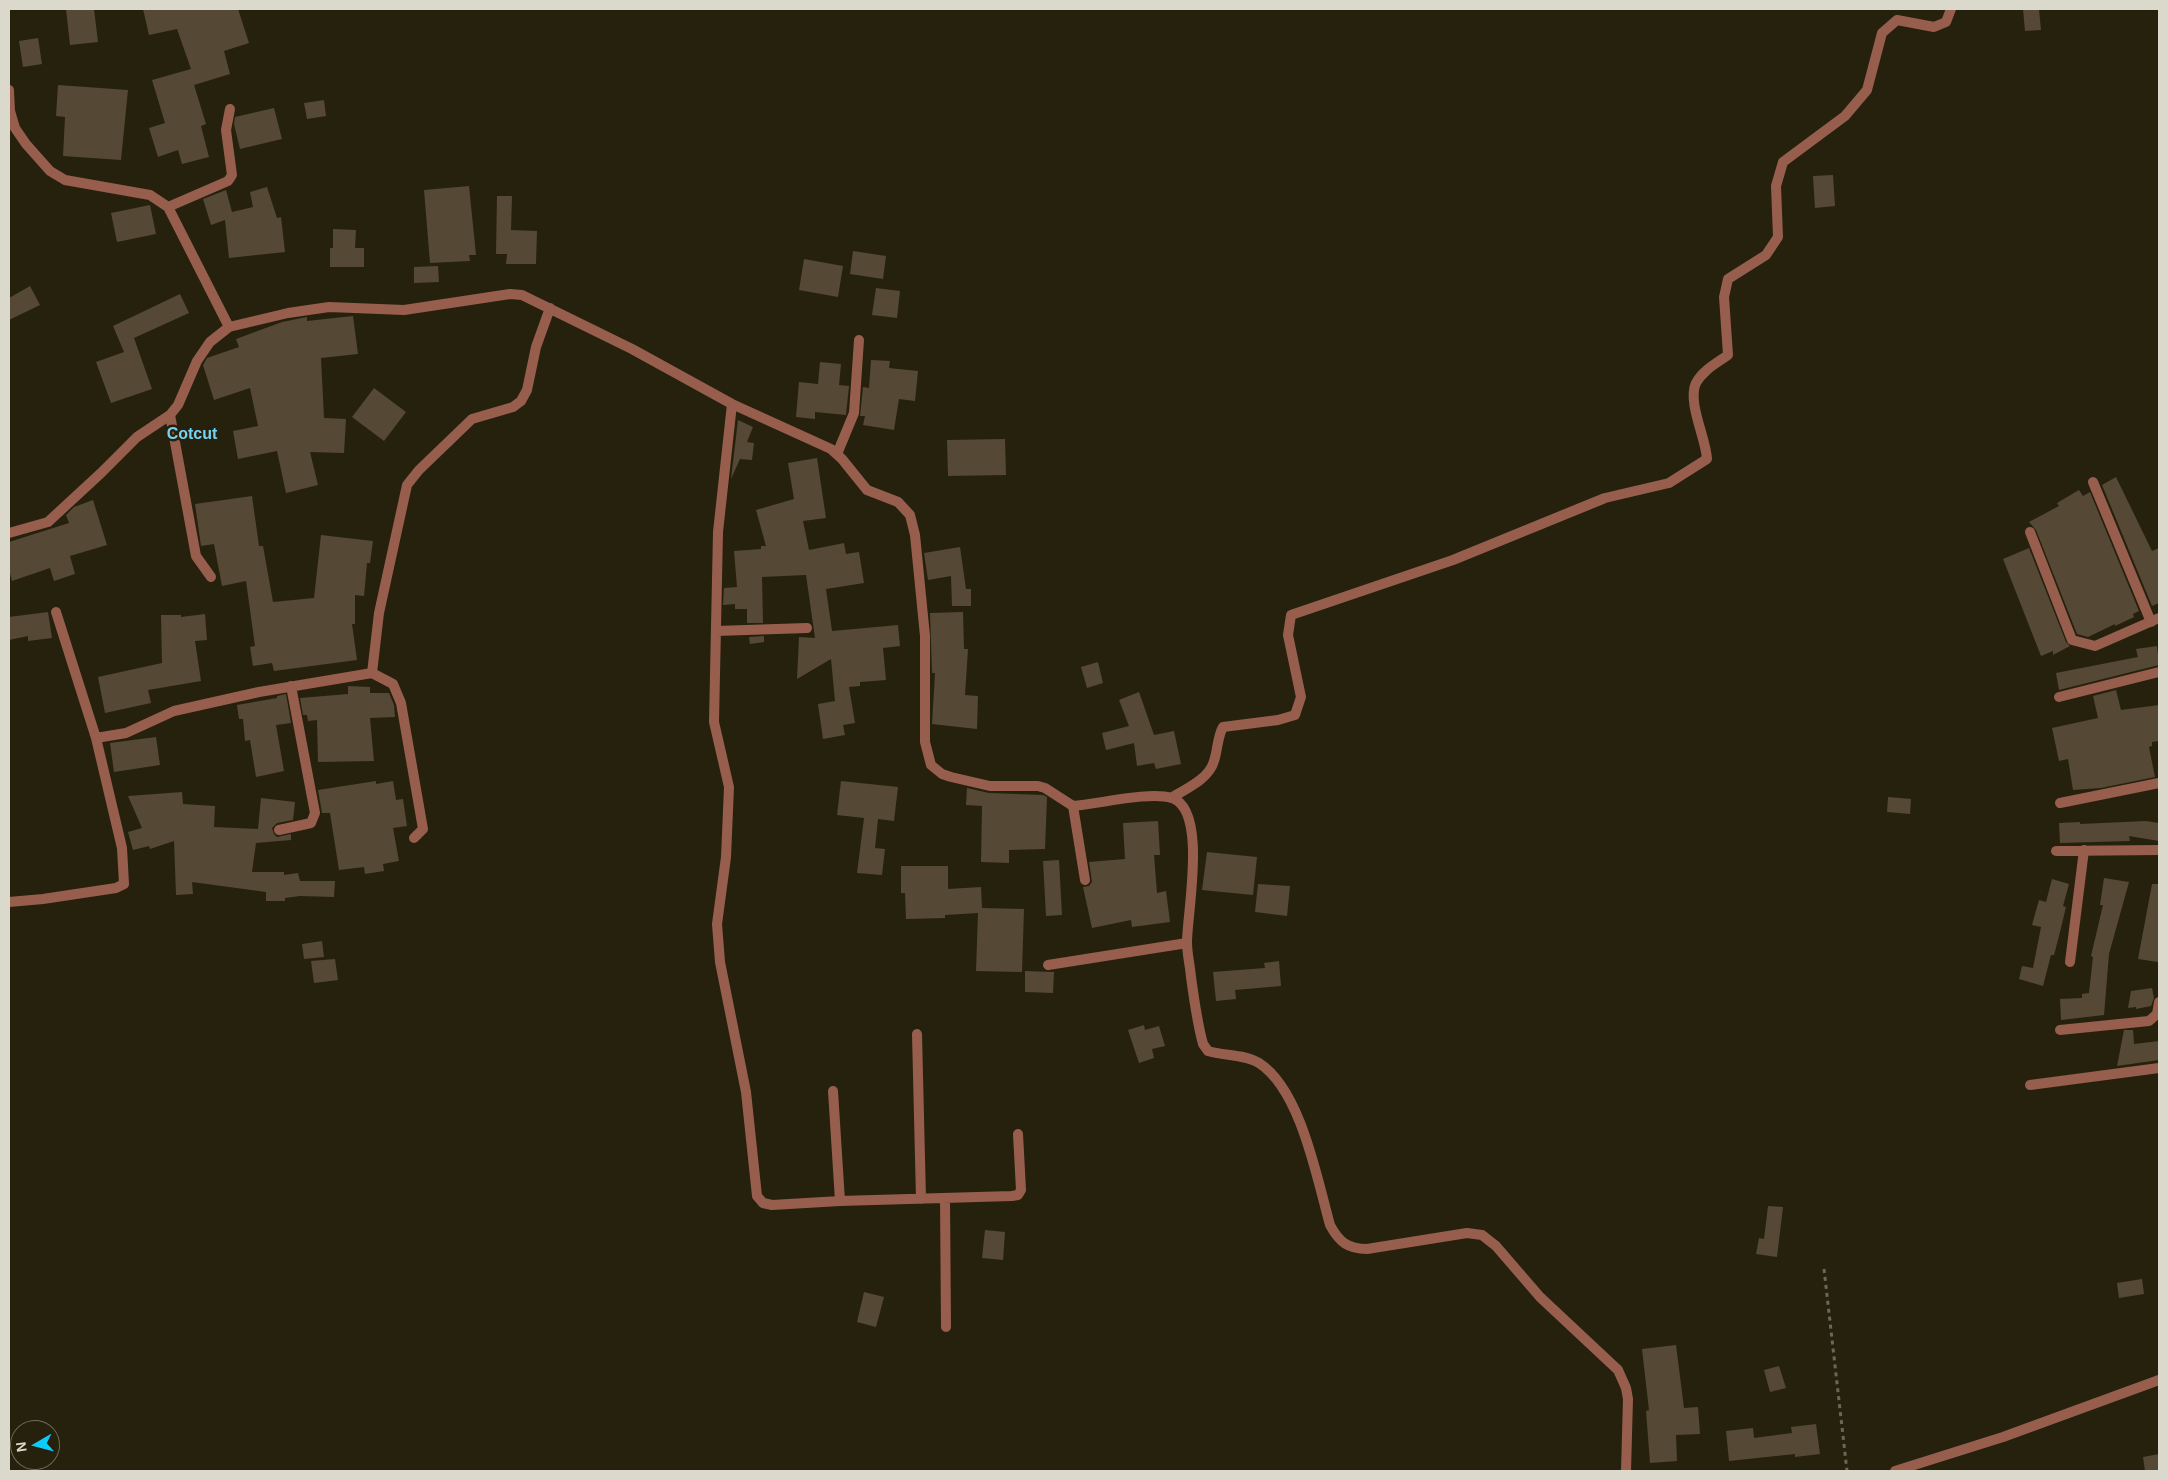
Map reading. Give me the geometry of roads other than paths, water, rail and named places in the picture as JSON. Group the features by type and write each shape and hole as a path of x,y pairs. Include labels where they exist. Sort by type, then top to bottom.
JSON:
{"street":[{"path":"1172,798 1206,777 1214,762 1218,736 1223,727 1278,720 1295,715 1302,697 1288,635 1292,615 1452,560 1605,498 1669,483 1707,459 1694,399 1696,383 1711,366 1728,355 1724,297 1728,279 1766,255 1778,237 1776,186 1783,162 1846,116 1867,90 1882,33 1897,20 1934,27 1946,22 1950,9"},
{"path":"9,90 10,110 15,128 26,144 50,171 65,180 150,195 168,207 229,327"},
{"path":"168,207 228,181 232,175 226,130 230,109"},
{"path":"9,533 48,522 101,474 137,437 170,414 178,405 197,361 210,342 229,327 288,313 329,307 404,310 510,294 528,297 632,349 732,404 831,449 867,490 898,502 910,515 925,636 925,742 931,765 942,774 950,777 990,786 1038,786 1045,788 1073,806 1145,797 1172,798 1185,808 1191,827 1192,880 1187,944 1203,1044 1208,1051 1259,1063 1267,1070 1290,1100 1298,1116 1330,1225 1336,1236 1344,1244 1355,1249 1367,1249 1467,1233 1489,1239 1540,1297 1618,1370 1628,1398 1626,1471"},
{"path":"372,672 379,614 407,485 419,470 472,418 513,406 521,401 527,390 536,347 550,308"},
{"path":"837,454 854,413 859,340"},
{"path":"732,404 718,532 714,722 729,787 726,857 717,924 720,962 746,1092 757,1196 763,1203 772,1205 1018,1195 1021,1190 1018,1134"},
{"path":"170,414 196,556 211,577"},
{"path":"2030,532 2072,640 2095,646 2155,620 2093,482"},
{"path":"9,902 85,894 116,888 124,884 122,848 96,738 56,612"},
{"path":"716,631 807,628"},
{"path":"96,738 126,733 174,711 292,686 372,672 393,684 401,703 423,829 414,838"},
{"path":"2059,697 2159,672"},
{"path":"279,830 311,823 315,812 292,686"},
{"path":"2060,803 2159,783"},
{"path":"1073,806 1085,880"},
{"path":"2070,962 2084,850"},
{"path":"2056,851 2159,850"},
{"path":"1048,965 1187,944"},
{"path":"2060,1030 2149,1021 2158,1014 2159,1002"},
{"path":"917,1034 921,1199"},
{"path":"2030,1085 2159,1068"},
{"path":"833,1091 840,1201"},
{"path":"945,1198 946,1326"},
{"path":"1896,1471 2002,1437 2159,1380"}],"district":[{"name":"Cotcut","path":"192,435"}]}
